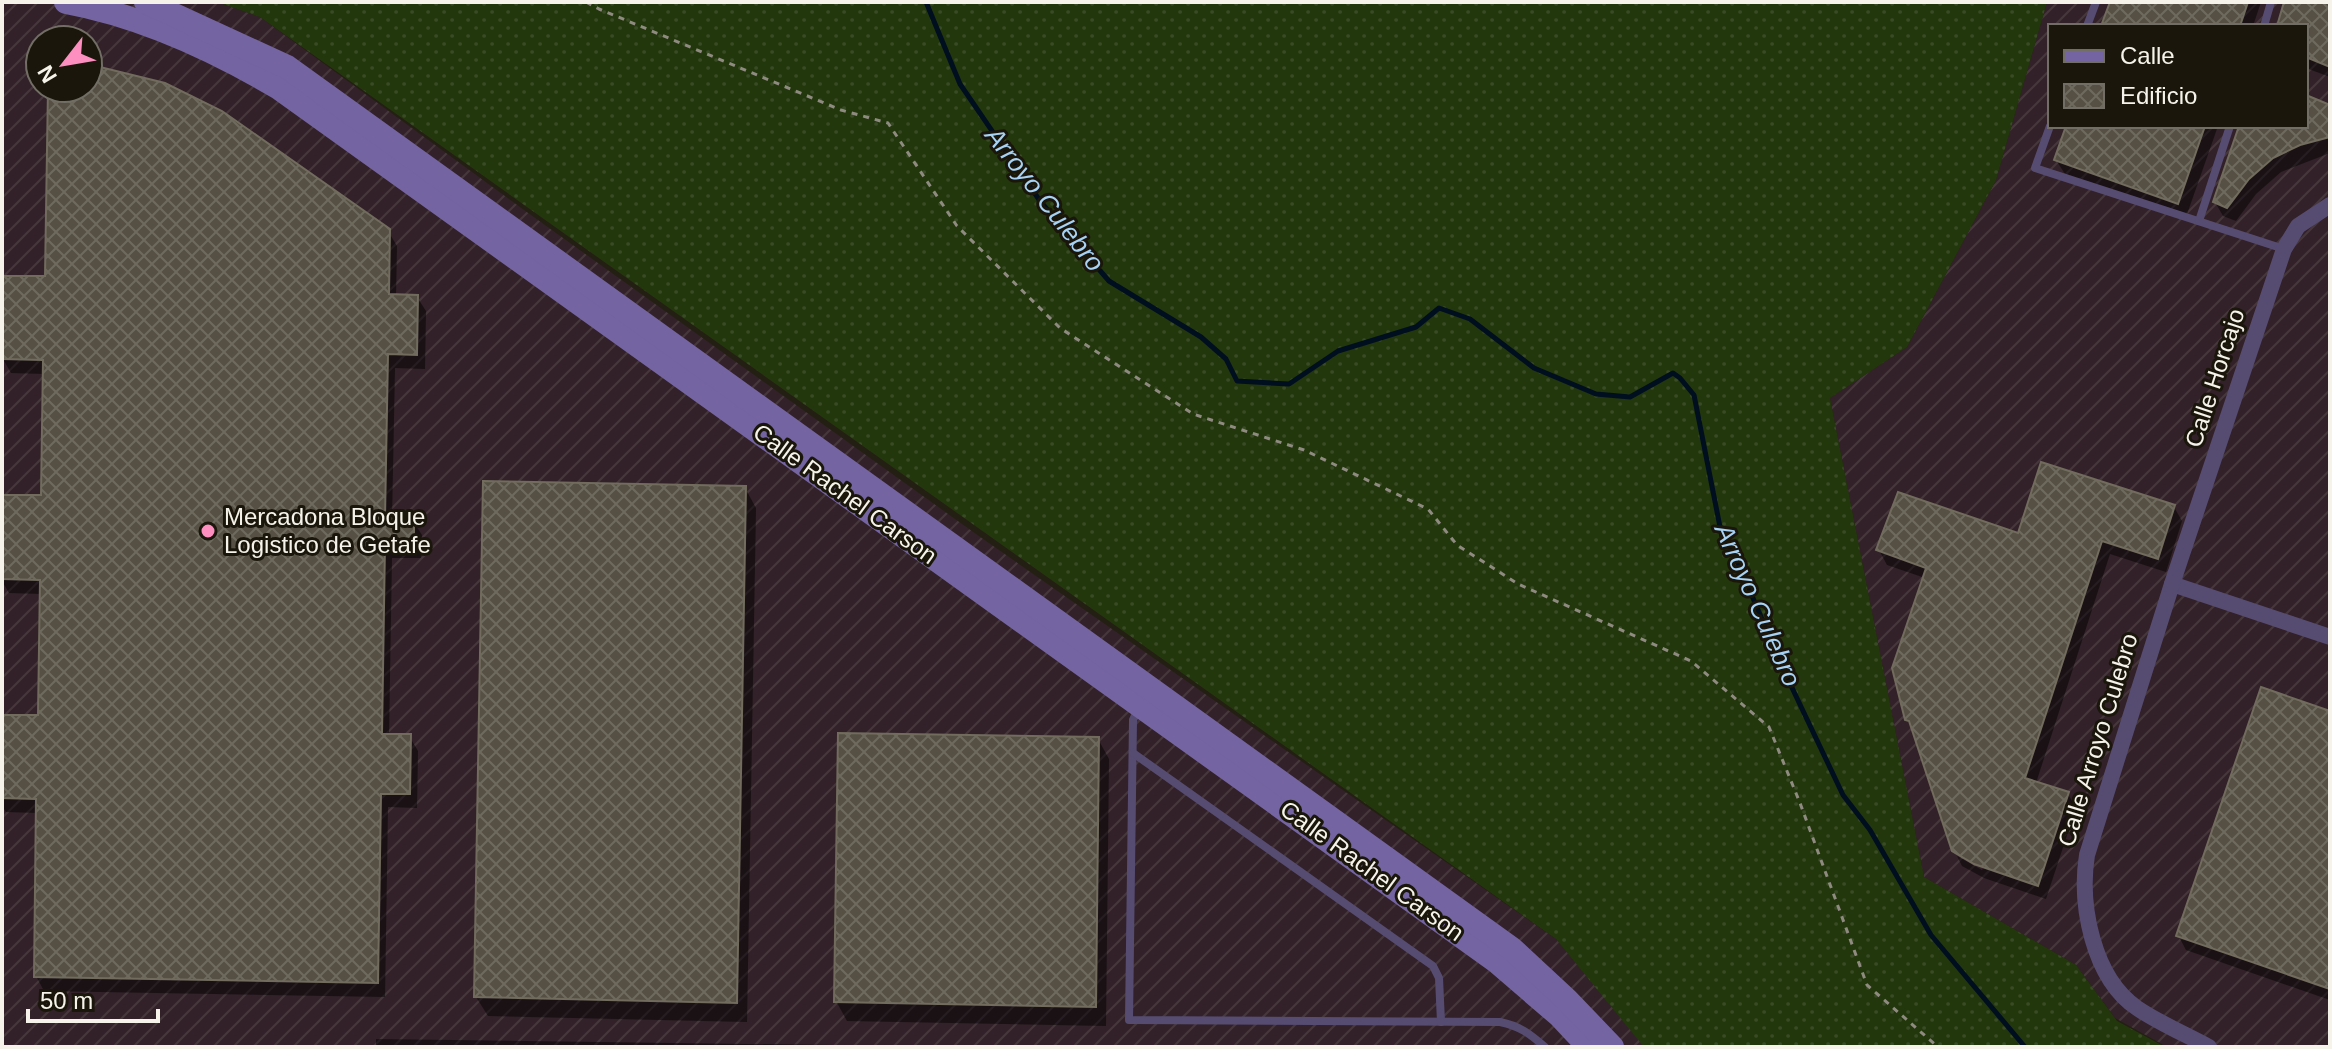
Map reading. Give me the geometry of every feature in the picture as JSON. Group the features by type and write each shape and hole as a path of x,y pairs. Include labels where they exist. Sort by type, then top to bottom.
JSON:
{"street":[{"name":"Calle Rachel Carson","path":"66,2 190,40 279,88 1496,961 1560,1016 1589,1047"},
{"name":"Calle Rachel Carson","path":"146,2 287,67 1512,949 1612,1047"},
{"name":"Calle Horcajo","path":"2172,584 2284,249 2298,226 2330,205"},
{"path":"2172,584 2330,637"},
{"name":"Calle Arroyo Culebro","path":"2172,584 2087,855 2083,878 2085,905 2094,945 2109,979 2135,1007 2209,1047"}],"lane":[{"path":"2088,24 2096,2"},
{"path":"2265,24 2271,2"},
{"path":"2049,128 2035,168 2284,249"},
{"path":"2199,221 2229,128"},
{"path":"1139,705 1133,720 1129,1020 1500,1022 1527,1031 1545,1047"},
{"path":"1133,753 1433,966 1440,984 1441,1022"}],"path":[{"path":"586,2 841,110 888,123 957,226 1060,328 1193,414 1304,450 1428,509 1457,545 1518,584 1691,661 1769,727 1867,985 1938,1047"}],"shaded area":[{"path":"2,2 217,2 260,17 976,534 1556,939 1645,1047 2,1047"},
{"path":"2047,2 2330,2 2330,1047 2167,1047 2115,1018 2076,965 1924,877 1830,398 1907,347 1996,180"}],"green space":[{"path":"217,2 2047,2 1996,180 1907,347 1830,398 1924,877 2076,965 2117,1021 2165,1047 1644,1047 1556,939 260,17"}],"building":[{"path":"2110,2 2248,2 2241,24 2102,24"},
{"path":"2284,2 2330,2 2330,67 2308,58 2308,24 2278,24"},
{"name":"Mercadona Bloque Logistico de Getafe","path":"104,68 165,83 222,111 390,229 389,294 418,295 417,355 388,354 385,518 414,519 414,544 385,544 382,734 411,734 410,794 381,794 378,983 34,977 36,799 2,798 2,715 38,715 40,580 2,579 2,495 41,495 43,360 2,359 2,276 45,276 48,104 104,104"},
{"path":"2308,96 2330,105 2330,137 2300,145 2273,158 2249,179 2227,208 2213,202 2238,128 2308,128"},
{"path":"2065,128 2204,128 2178,204 2054,160"},
{"path":"2041,462 2175,505 2158,559 2102,541 2025,778 2069,792 2038,886 1974,864 1952,851 1909,721 1905,720 1892,668 1926,568 1876,550 1898,492 2018,533"},
{"path":"483,481 746,486 737,1003 474,997"},
{"path":"2261,687 2330,711 2330,989 2176,936"},
{"path":"838,733 1099,737 1096,1007 834,1002"}],"waterway":[{"name":"Arroyo Culebro","path":"926,2 960,84 1040,201 1109,281 1201,337 1226,359 1237,381 1289,384 1338,351 1416,327 1439,308 1470,319 1534,368 1596,394 1630,397 1673,373 1680,378 1694,395 1722,537 1732,549 1785,673 1843,795 1870,830 1931,935 2025,1047"}],"place":[{"name":"Mercadona Bloque Logistico de Getafe","path":"208,531"}]}
